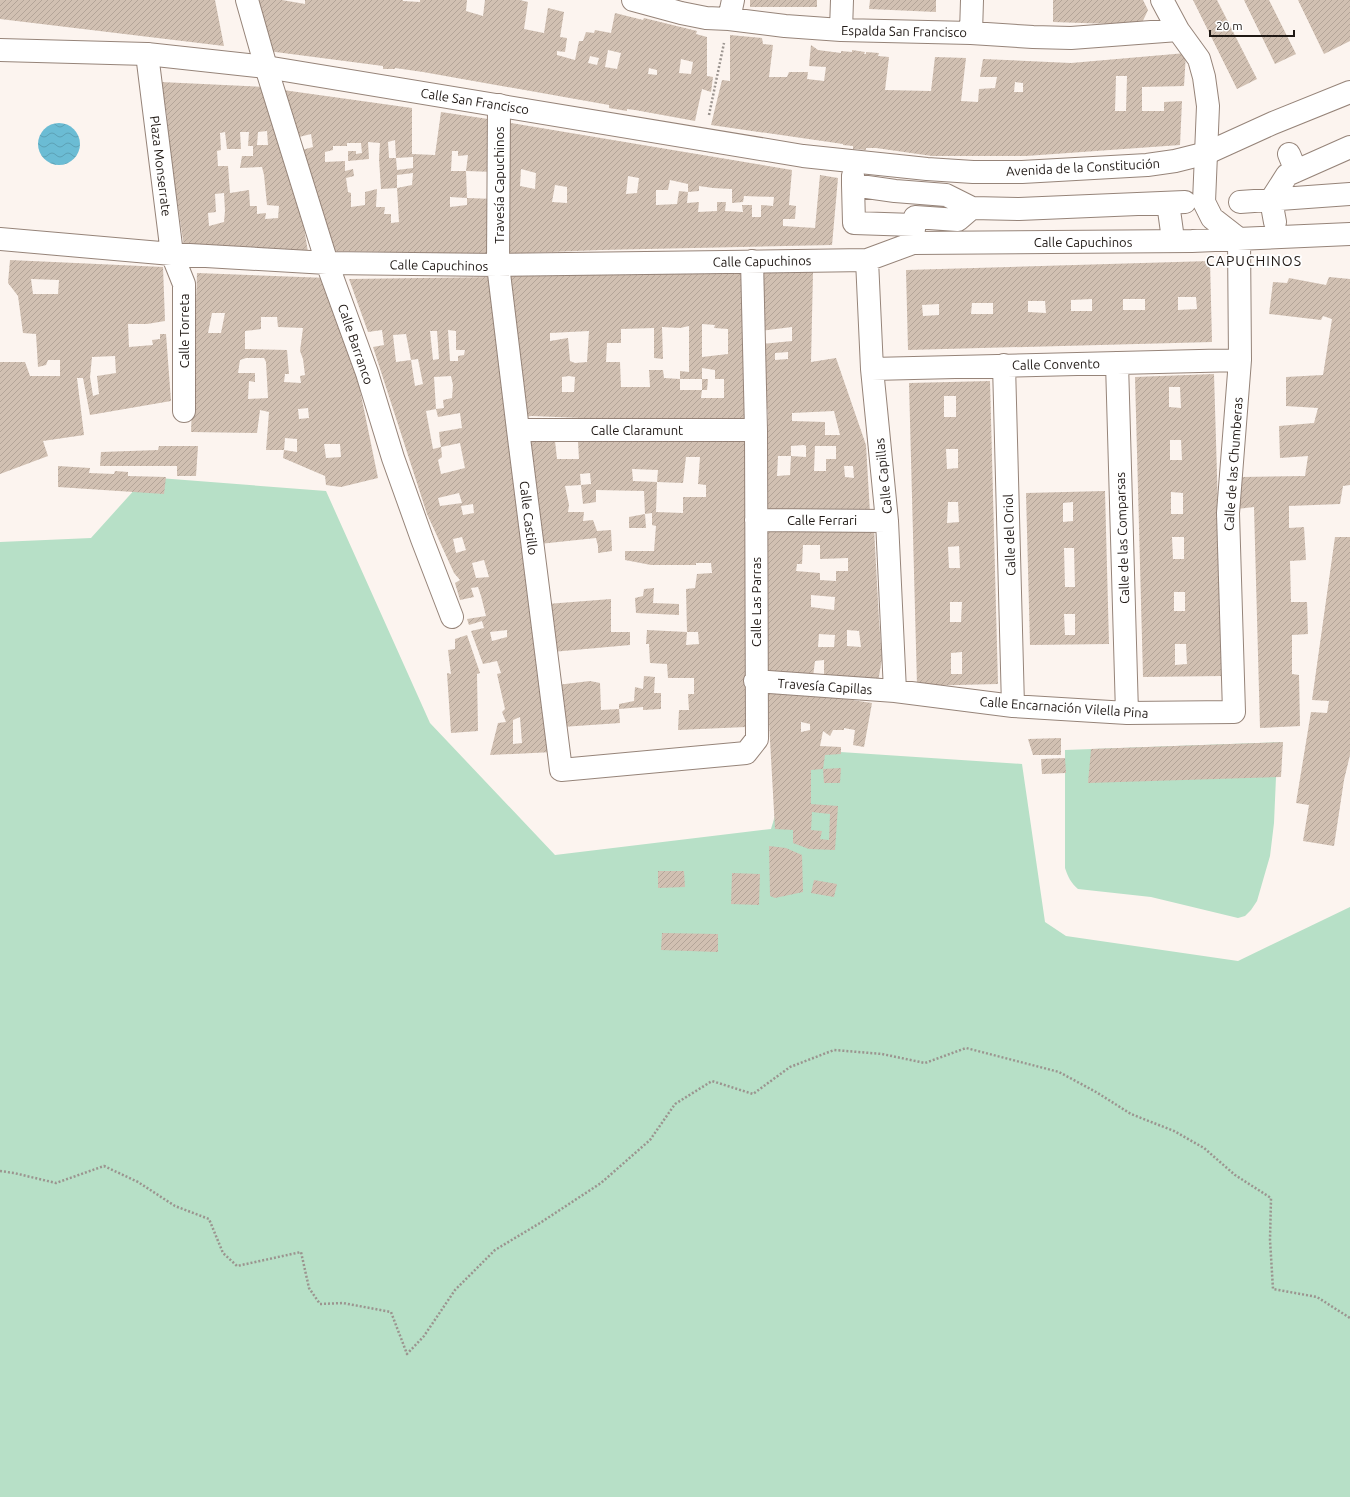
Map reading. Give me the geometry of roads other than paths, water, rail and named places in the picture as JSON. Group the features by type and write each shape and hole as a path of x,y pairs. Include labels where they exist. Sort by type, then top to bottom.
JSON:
{"street":[{"name":"Calle Barranco","path":"247,0 266,67 327,263 367,373 393,458 452,618"},
{"name":"Espalda San Francisco","path":"633,0 706,18 731,9 785,26 841,30 971,33 1071,38 1178,30"},
{"path":"841,30 842,0"},
{"path":"971,33 972,0"},
{"path":"1162,0 1178,30 1199,59 1204,77 1208,106 1204,202 1212,218 1239,239"},
{"path":"0,50 147,54"},
{"name":"Calle San Francisco","path":"147,54 266,67 703,138 803,156"},
{"name":"Plaza Monserrate","path":"147,54 172,254"},
{"name":"Avenida de la Constitución","path":"803,156 927,169 1022,172 1147,165 1175,161 1207,153 1273,123 1350,92"},
{"name":"Travesía Capuchinos","path":"498,265 499,105"},
{"path":"1275,222 1271,200 1287,174 1292,162 1350,147"},
{"path":"972,208 958,220 866,226 854,223 853,180 898,191 946,195 972,208 1019,209 1177,203 1172,232"},
{"path":"891,224 898,191"},
{"path":"1240,202 1347,192"},
{"path":"914,224 920,193"},
{"name":"Calle Capuchinos","path":"172,254 327,263 498,265 752,262 867,260 913,243 1192,241 1350,234"},
{"path":"0,239 172,254"},
{"name":"Calle de las Chumberas","path":"1234,712 1228,513 1240,360 1239,239"},
{"name":"Calle Torreta","path":"172,254 184,284 184,411"},
{"name":"Calle Capillas","path":"867,260 872,369 887,521 895,691"},
{"name":"Calle Las Parras","path":"561,770 746,752 757,739 756,430 752,262"},
{"name":"Calle Castillo","path":"498,265 561,770"},
{"name":"Calle Convento","path":"872,369 1240,360"},
{"name":"Calle de las Comparsas","path":"1117,363 1127,713"},
{"name":"Calle del Oriol","path":"1004,365 1013,706"},
{"name":"Calle Claramunt","path":"518,430 756,430"},
{"name":"Calle Ferrari","path":"756,520 887,521"},
{"name":"Travesía Capillas","path":"756,681 895,691"},
{"name":"Calle Encarnación Vilella Pina","path":"895,691 1013,706 1127,713 1234,712"}],"water":[{"path":"55,123 63,123 71,126 77,132 80,144 77,156 71,162 63,165 55,165 47,162 41,156 38,148 38,140 41,132 47,126"}],"district":[{"name":"CAPUCHINOS","path":"1254,261"}]}
